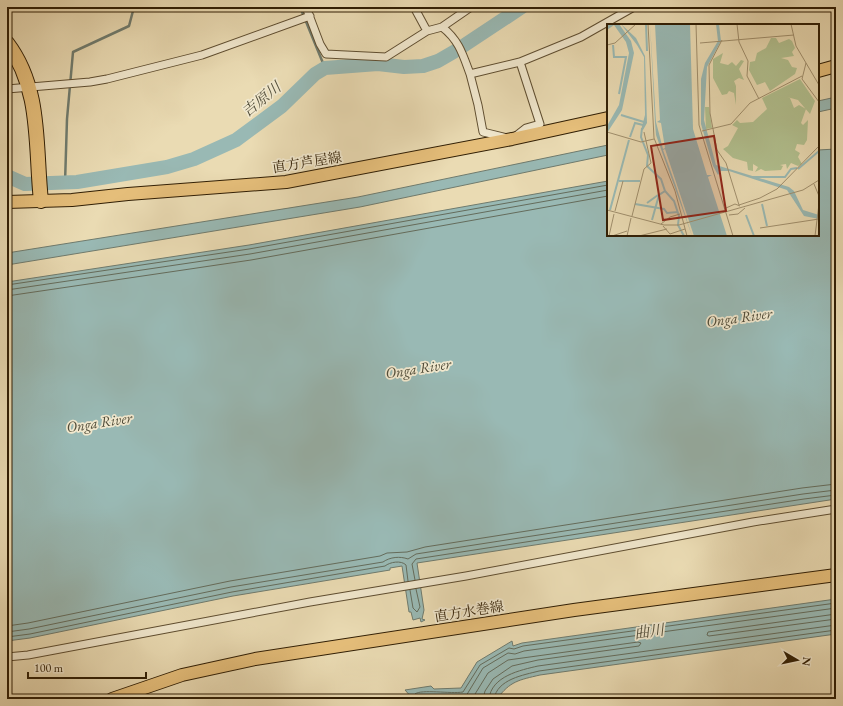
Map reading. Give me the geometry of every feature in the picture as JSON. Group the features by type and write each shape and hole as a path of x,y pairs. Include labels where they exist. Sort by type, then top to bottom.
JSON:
{"highway":[{"path":"7,43 23,68 30,86 35,117 40,198"}],"main road":[{"path":"819,71 836,66"},
{"name":"直方芦屋線","path":"7,202 40,198 72,200 136,193 286,182 512,139 607,118"},
{"name":"直方水巻線","path":"112,699 182,675 254,659 566,612 836,575"}],"street":[{"path":"306,7 320,44 326,54 386,57 427,31 442,27 471,7"},
{"path":"414,7 427,31"},
{"path":"470,74 520,62 581,37 634,7"},
{"path":"7,88 107,80 202,55 310,16"},
{"path":"442,27 452,35 462,52 470,74 483,132 512,139 526,128 540,124 520,62"},
{"path":"7,657 28,655 310,602 466,576 753,522 836,509"}],"water":[{"path":"836,97 836,108 819,112 819,101"},
{"path":"607,145 607,155 360,207 7,265 7,253 358,197"},
{"name":"Onga River","path":"836,149 836,499 417,563 424,610 422,619 425,620 421,622 420,618 413,620 411,612 409,612 402,566 390,568 390,570 233,596 30,638 7,641 7,282 249,245 607,181 607,236 819,236 819,150"},
{"name":"曲川","path":"836,599 836,634 540,675 516,682 506,688 497,699 413,699 405,690 431,686 434,689 461,688 477,662 512,641 513,646 522,643"}],"waterway":[{"path":"65,183 67,119 73,52 129,26 134,7"},
{"path":"300,7 325,68"},
{"name":"吉原川","path":"7,176 25,184 77,182 167,167 194,159 236,140 282,106 315,74 325,68 378,64 404,67 423,66 438,61 457,50 522,7"}]}
